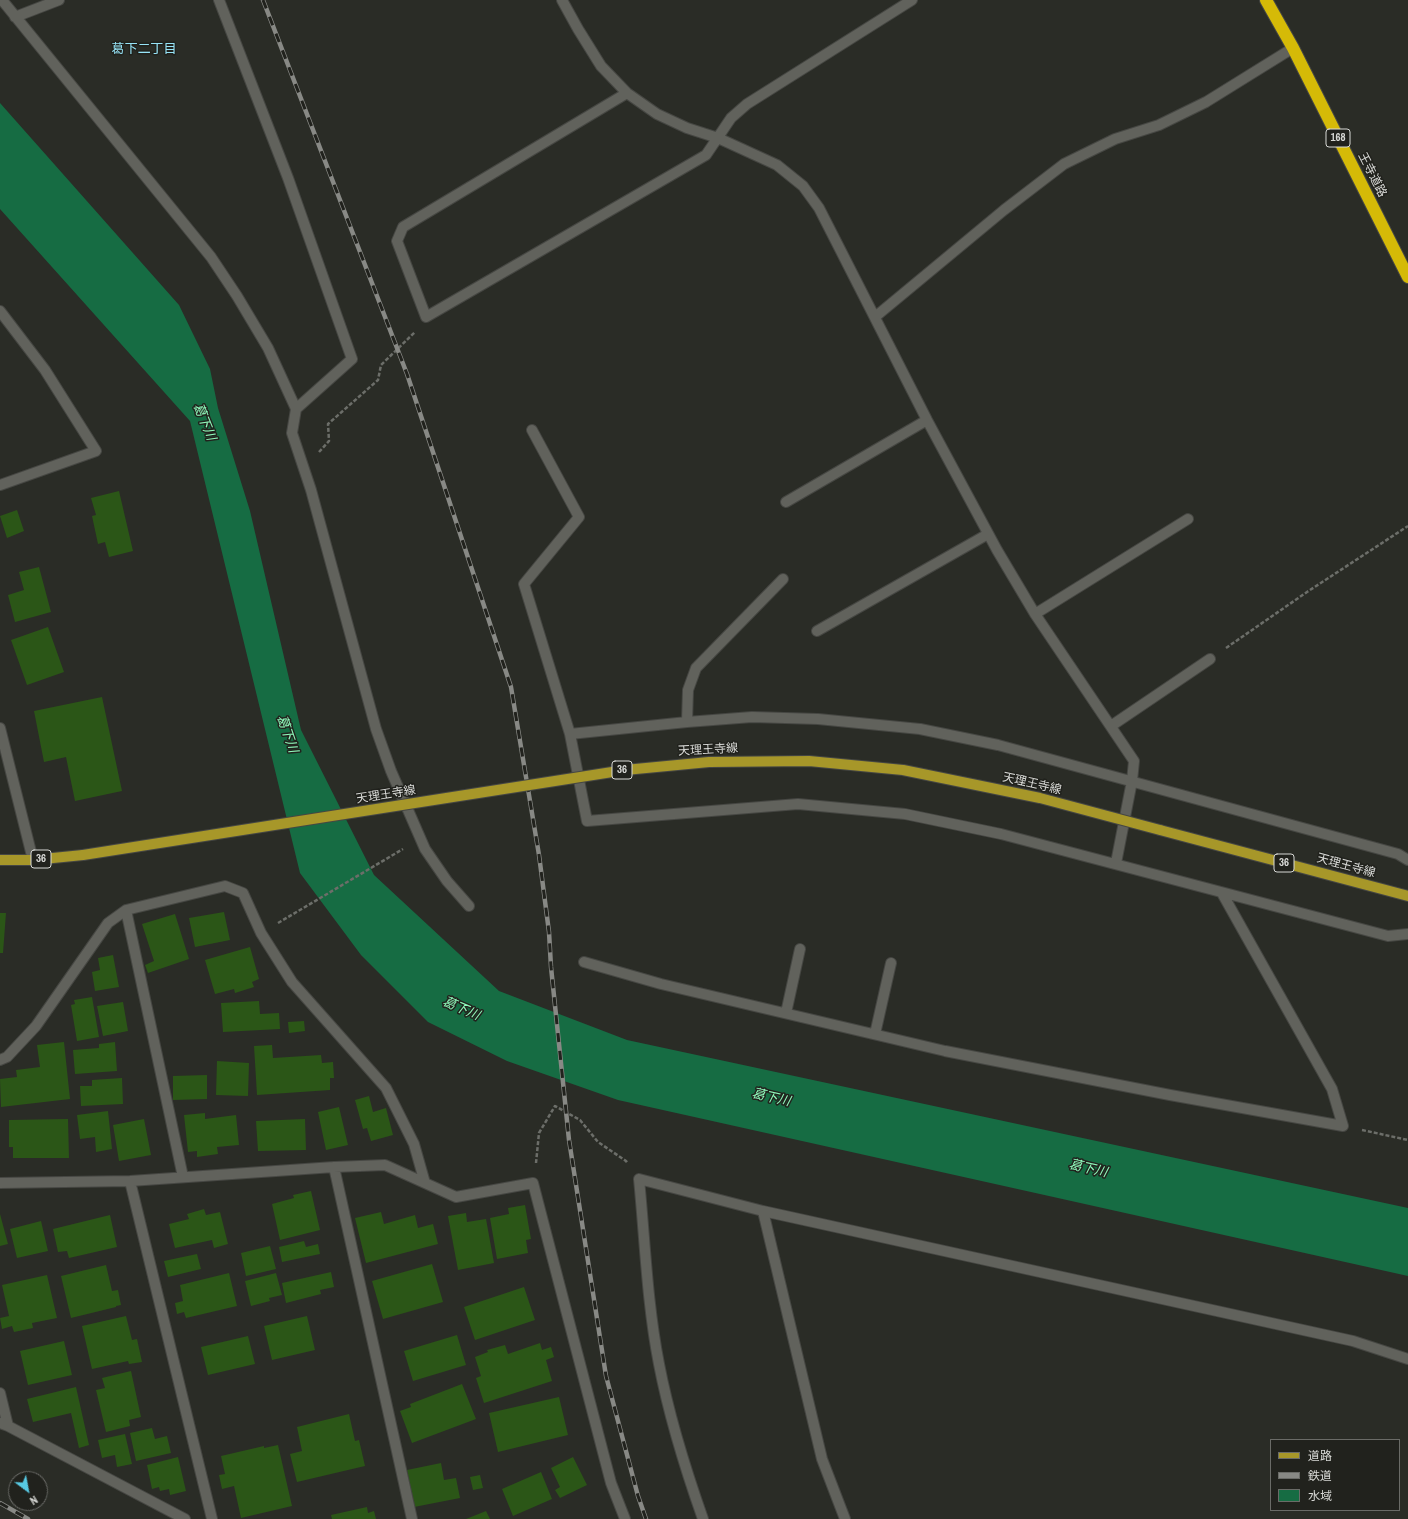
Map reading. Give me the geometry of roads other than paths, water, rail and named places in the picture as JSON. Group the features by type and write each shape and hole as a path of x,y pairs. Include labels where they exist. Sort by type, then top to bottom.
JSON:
{"highway":[{"name":"王寺道路","path":"1266,0 1293,48 1406,270"}],"main road":[{"name":"天理王寺線","path":"0,860 33,860 83,855 625,770 709,762 809,761 903,770 1040,798 1408,896"}],"street":[{"path":"2,0 211,257 237,296 268,348 296,409 292,433 313,498 376,729 391,771 425,849 447,881 469,906"},
{"path":"16,17 59,0"},
{"path":"219,0 288,178 352,359 296,409"},
{"path":"562,0 600,66 627,93 657,114 687,128 718,138 777,165 803,186 818,208 988,534 1035,614 1134,761 1132,781 1116,863"},
{"path":"627,93 403,226 397,241 426,317 706,155 731,118 747,104 912,0"},
{"path":"875,317 1004,210 1064,164 1115,139 1159,125 1206,102 1293,48"},
{"path":"0,311 45,370 96,451 0,485"},
{"path":"786,502 928,420"},
{"path":"532,430 579,517 524,584 570,734 587,821 798,804 905,814 1001,834 1116,863 1222,893 1388,936 1408,934"},
{"path":"1035,614 1188,519"},
{"path":"817,631 988,534"},
{"path":"687,722 688,690 696,668 783,579"},
{"path":"1111,726 1210,659"},
{"path":"570,734 752,717 818,719 920,729 998,744 1398,854 1408,860"},
{"path":"0,731 33,860"},
{"path":"0,1060 7,1057 36,1026 108,923 126,910 225,886 243,893 261,933 292,982 386,1088 414,1144 425,1183"},
{"path":"584,962 661,984 945,1051 1170,1095 1343,1126 1332,1089 1222,893"},
{"path":"126,910 183,1177"},
{"path":"786,1013 800,949"},
{"path":"875,1034 891,963"},
{"path":"0,1182 130,1181 385,1165 456,1197 533,1183 611,1483 625,1519"},
{"path":"334,1167 412,1519"},
{"path":"703,1519 675,1430 659,1363 650,1295 639,1179 763,1211 1286,1325 1352,1341 1408,1359"},
{"path":"130,1181 212,1519"},
{"path":"763,1211 822,1459 845,1519"},
{"path":"0,1393 4,1425 184,1519"}],"water":[{"name":"葛下川","path":"0,103 179,305 210,369 218,408 250,511 301,730 374,875 499,991 627,1040 1408,1208 1408,1276 618,1100 507,1061 428,1022 361,955 300,873 190,421 0,209"}],"railway":[{"path":"263,0 407,374 511,687 539,855 549,932 551,967 569,1140 606,1376 638,1496 646,1519"},
{"path":"0,1503 28,1519"}],"district":[{"name":"葛下二丁目","path":"144,50"}]}
